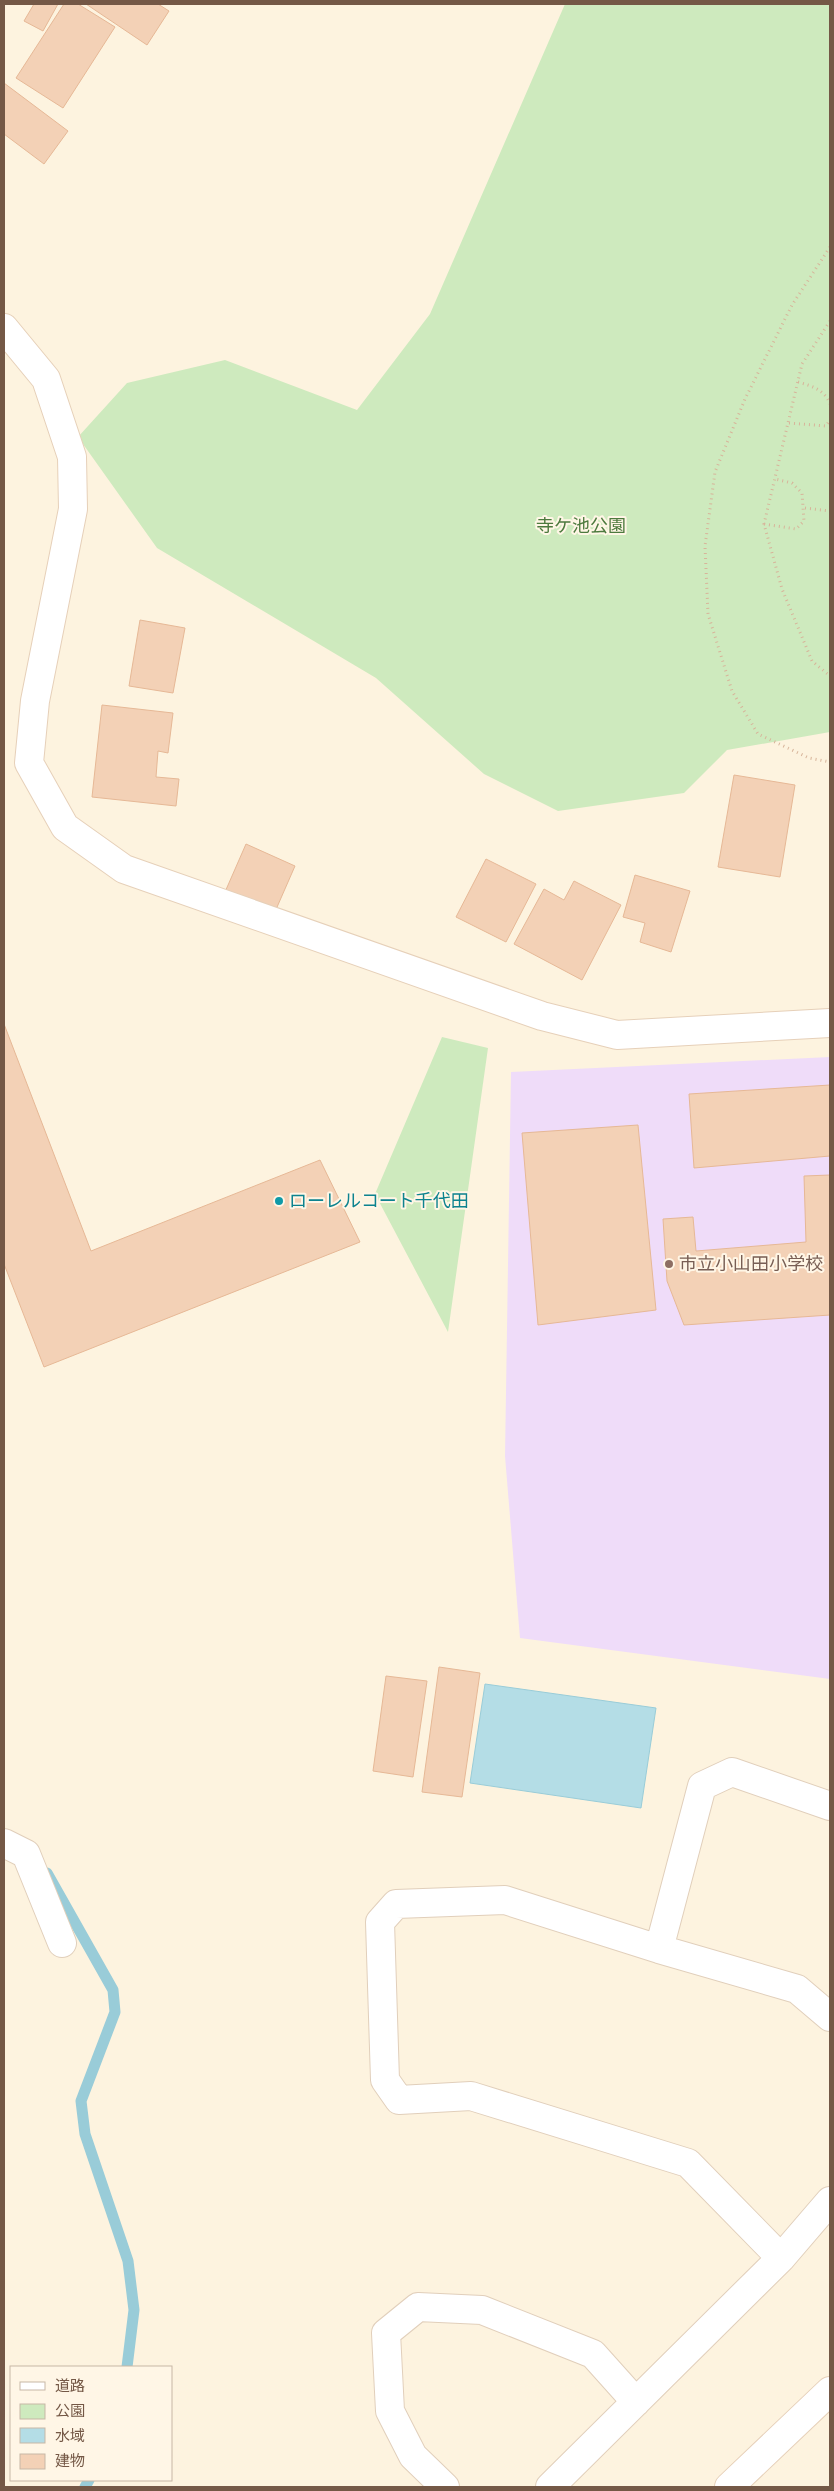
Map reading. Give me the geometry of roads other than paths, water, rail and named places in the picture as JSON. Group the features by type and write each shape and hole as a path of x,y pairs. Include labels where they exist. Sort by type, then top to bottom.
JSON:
{"street":[{"path":"4,328 46,379 72,457 73,509 35,701 29,763 65,827 124,869 542,1016 617,1035 830,1023"},
{"path":"659,1948 702,1786 732,1772 830,1806"},
{"path":"4,1843 26,1854 62,1943"},
{"path":"781,2258 688,2163 471,2096 399,2100 385,2080 380,1922 396,1904 505,1900 797,1989 830,2017"},
{"path":"550,2487 781,2258 830,2201"},
{"path":"445,2487 413,2456 390,2411 386,2333 418,2307 482,2310 593,2354 636,2402"},
{"path":"728,2487 830,2390"}],"water":[{"path":"485,1684 656,1708 641,1808 470,1783"}],"waterway":[{"path":"47,1873 113,1990 115,2012 81,2101 85,2134 128,2261 134,2310 127,2366"},
{"path":"85,2487 88,2481"}],"place":[{"name":"ローレルコート千代田","path":"279,1201"},
{"name":"市立小山田小学校","path":"669,1264"}],"park label":[{"name":"寺ケ池公園","path":"581,526"}]}
